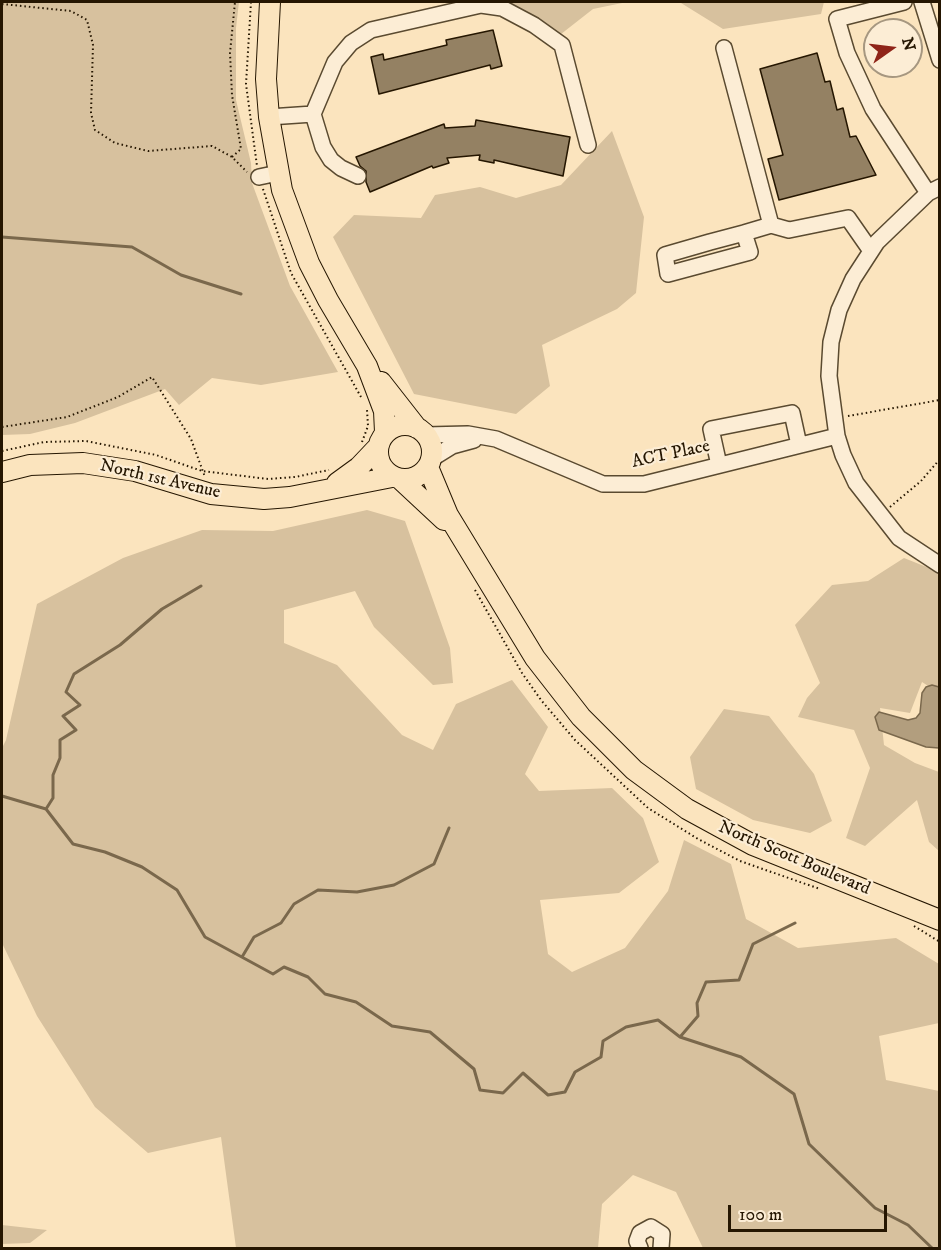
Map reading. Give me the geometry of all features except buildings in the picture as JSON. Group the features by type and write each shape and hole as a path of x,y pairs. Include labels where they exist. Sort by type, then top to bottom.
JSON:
{"main road":[{"path":"270,2 266,51 269,175 328,300 368,366 422,431 432,449 430,463 413,479 396,478 380,465 384,411 368,366"},
{"path":"381,440 400,425 422,431"},
{"name":"North 1st Avenue","path":"318,492 360,467 381,440"},
{"name":"North 1st Avenue","path":"2,472 30,465 82,463 135,471 211,494 264,499 396,478"},
{"name":"North Scott Boulevard","path":"430,463 439,498 457,531 554,685 580,717 634,770 687,809 753,845 939,920"},
{"name":"North Scott Boulevard","path":"396,478 457,531"}],"street":[{"path":"904,2 837,19 847,53 873,109 934,190 877,242 853,279 839,310 831,342 829,376 837,436 856,483 879,515 900,538 939,565"},
{"path":"922,2 939,60"},
{"path":"358,176 340,168 331,160 323,147 313,114 335,62 351,43 371,30 481,5 502,8 534,25 562,45 588,145"},
{"path":"724,48 771,225"},
{"path":"269,117 313,114"},
{"path":"744,233 750,252 668,274 665,255 771,225 789,230 848,218 871,251"},
{"path":"719,465 711,429 792,412 800,445"},
{"name":"ACT Place","path":"422,431 459,433 496,439 603,484 644,484 837,436"},
{"path":"430,463 462,442 482,437"},
{"path":"640,1248 637,1240 640,1233 651,1227 662,1234 661,1248"}],"path":[{"path":"232,157 241,149 232,95 230,53 235,2"},
{"path":"2,4 71,11 87,20 93,45 91,113 95,130 116,143 148,151 212,146 232,157 244,170 269,175"},
{"path":"2,427 67,417 118,398 152,377 191,439 211,494"},
{"path":"833,418 939,400"},
{"path":"2,451 44,442 86,441 128,448 202,471 267,479 295,477 335,469"},
{"path":"879,515 921,481 939,459"}],"shaded area":[{"path":"2,2 239,2 236,28 236,100 251,163 252,183 290,286 338,372 261,385 212,378 179,405 165,389 75,423 30,434 2,435"},
{"path":"498,2 627,2 593,9 556,38"},
{"path":"669,2 824,2 821,14 723,29 681,3"},
{"path":"612,131 644,217 636,293 617,309 542,345 550,386 516,414 414,394 333,237 354,215 421,218 435,195 480,187 516,198 561,185"},
{"path":"367,510 405,521 450,648 453,683 433,685 374,627 355,591 284,610 284,643 337,665 402,735 433,750 456,704 512,680 548,727 525,774 539,791 612,788 643,818 659,862 619,893 540,900 548,954 572,972 625,948 668,891 684,840 731,864 746,919 798,948 896,938 939,964 939,1023 879,1036 886,1080 939,1091 939,1248 703,1248 676,1192 633,1175 602,1204 598,1248 236,1248 221,1137 148,1153 95,1107 37,1016 2,943 2,748 6,740 37,604 123,558 202,530 273,531"},
{"path":"904,558 939,572 939,693 922,682 910,713 880,708 884,745 915,763 939,772 939,851 929,842 917,800 865,846 846,838 870,768 854,730 798,717 807,698 820,683 795,625 832,585 868,581"},
{"path":"932,685 939,687 939,748 926,747 879,730 875,717 879,712 908,720 916,718 920,713 922,693 926,687"},
{"path":"724,709 769,716 814,774 832,821 810,833 753,820 696,789 690,757"},
{"path":"2,1225 47,1230 30,1243 2,1244"}],"waterway":[{"path":"2,237 132,247 181,275 241,294"},
{"path":"46,809 53,798 53,775 60,758 60,740 76,730 63,716 80,705 66,692 74,674 120,645 162,609 201,586"},
{"path":"2,796 46,809 73,844 105,852 142,867 177,890 205,937 273,974 284,967 308,977 325,994 356,1002 392,1026 430,1032 474,1069 480,1090 503,1093 523,1073 548,1095 565,1092 575,1072 601,1057 603,1041 626,1027 658,1020 680,1037 698,1016 697,1003 706,982 739,980 753,944 795,923"},
{"path":"242,957 254,937 281,923 294,904 318,890 357,892 394,885 434,864 449,828"},
{"path":"680,1037 741,1057 794,1094 809,1144 875,1208 908,1225 932,1248"}]}
